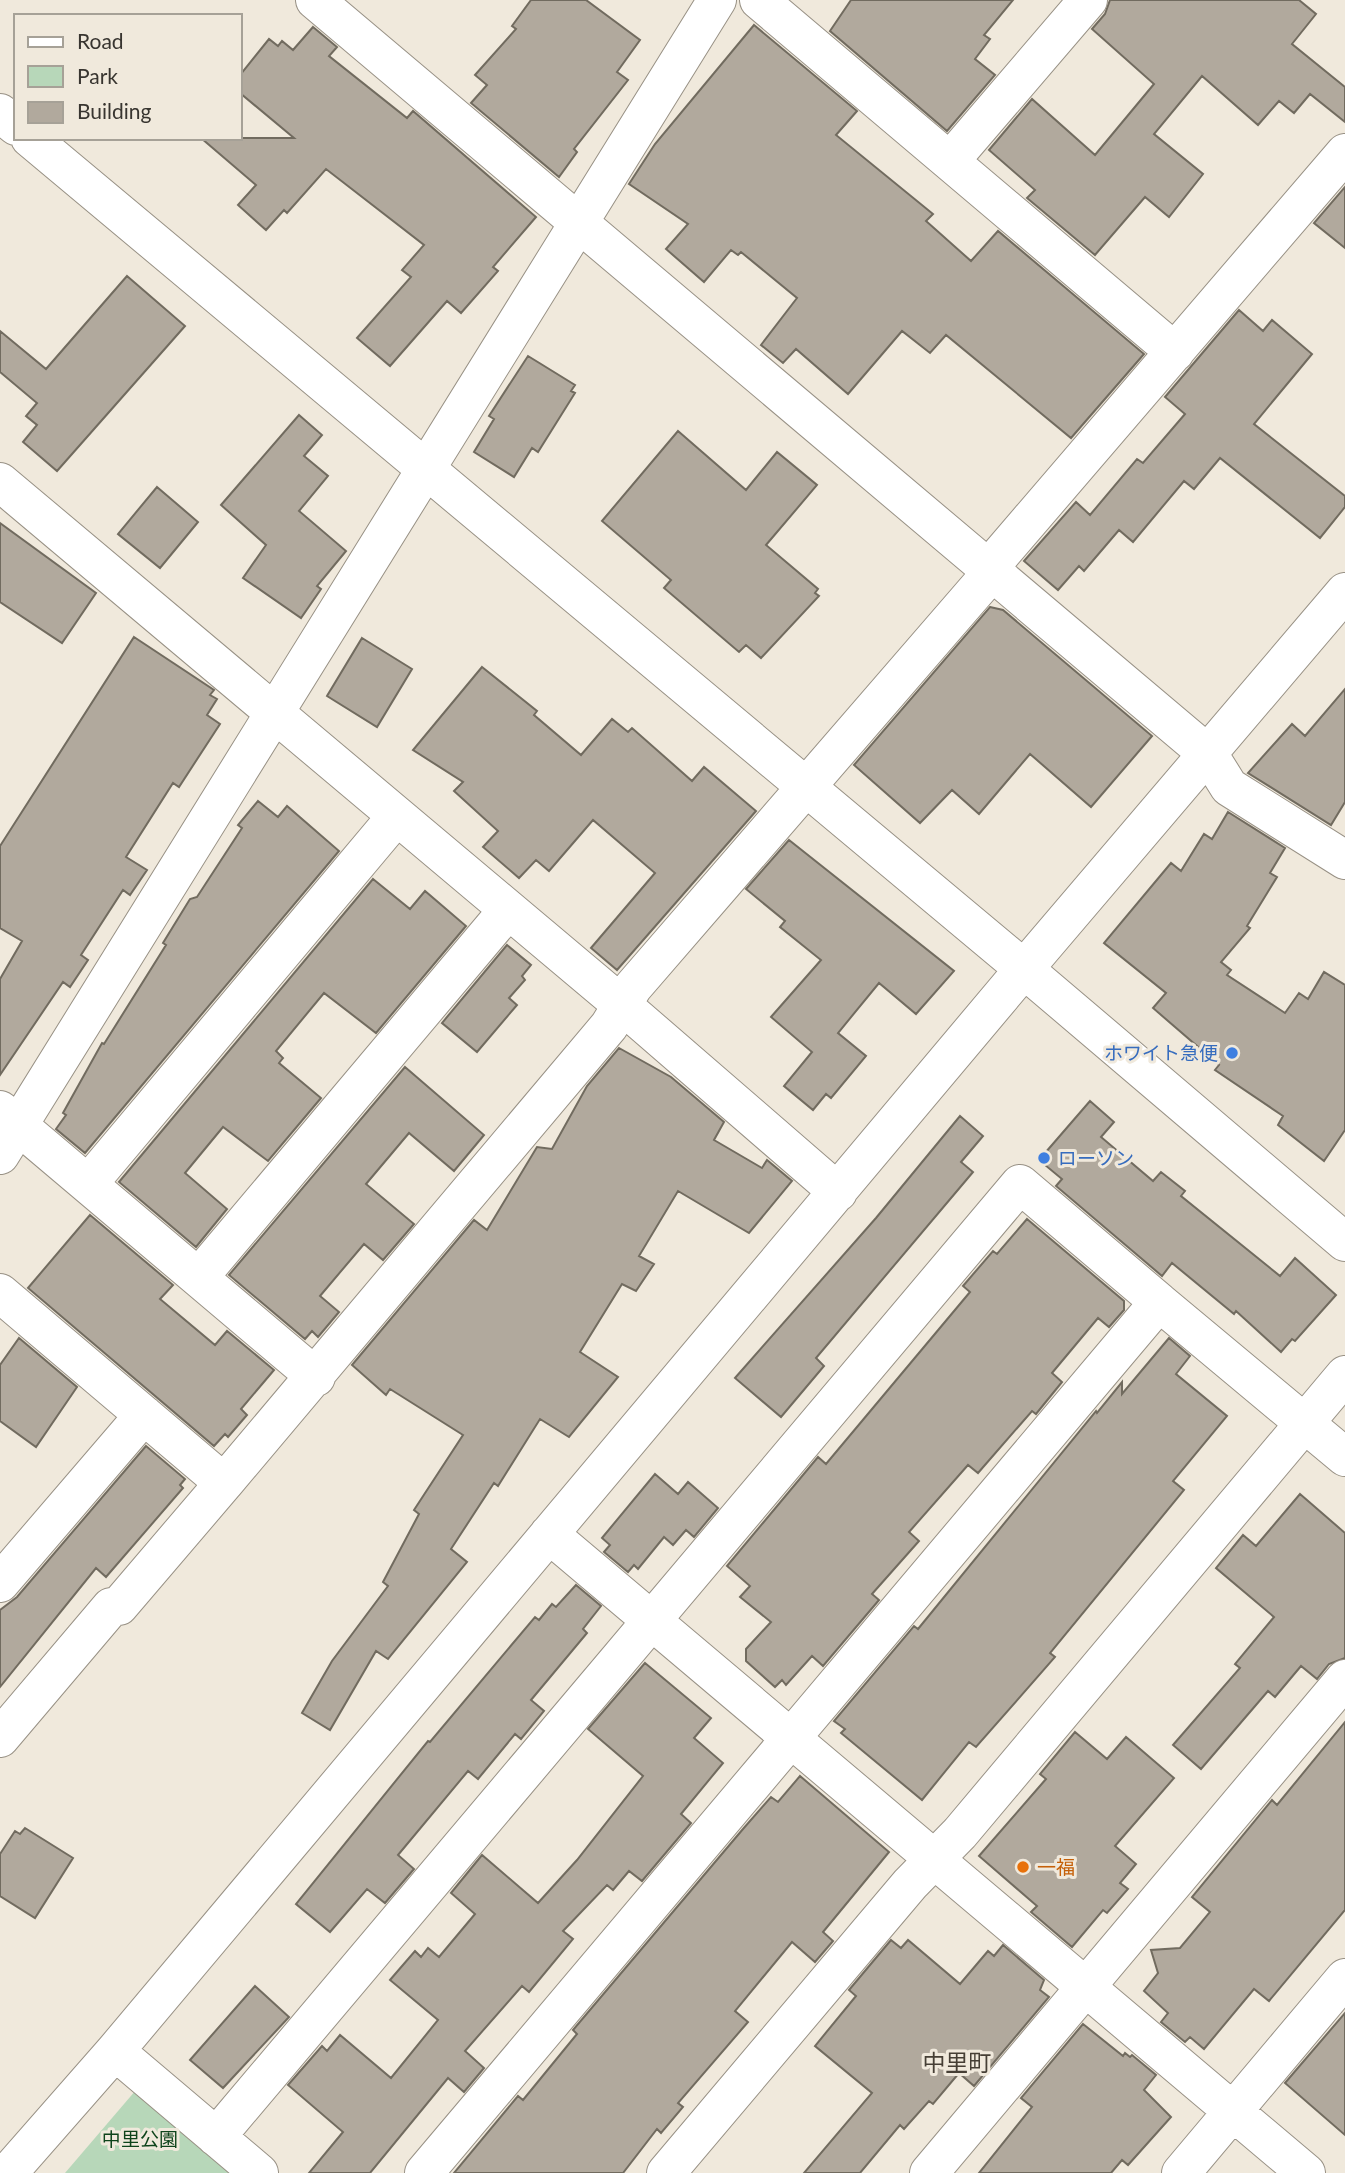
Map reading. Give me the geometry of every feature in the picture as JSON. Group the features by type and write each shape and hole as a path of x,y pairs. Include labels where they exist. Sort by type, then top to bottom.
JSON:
{"street":[{"path":"316,1377 88,1184 6,1130 273,713 580,225 717,0"},
{"path":"759,0 1175,352"},
{"path":"950,161 1088,0"},
{"path":"330,5 580,225 1209,755 1229,787 1345,860"},
{"path":"0,113 14,125"},
{"path":"32,140 804,788 1024,969 1345,1242"},
{"path":"0,1738 111,1607 119,1606 316,1377 609,1026 633,987 1345,153"},
{"path":"2,489 622,1005 838,1192"},
{"path":"8,2173 115,2051 1024,969 1209,755 1345,592"},
{"path":"88,1184 396,817"},
{"path":"200,1277 508,910"},
{"path":"216,2137 1020,1184 1345,1457"},
{"path":"0,1293 224,1483"},
{"path":"424,2173 1159,1302"},
{"path":"666,2173 910,1884 960,1833 1345,1375"},
{"path":"0,1583 144,1415"},
{"path":"549,1534 1306,2173"},
{"path":"929,2173 1345,1679"},
{"path":"1181,2173 1345,1978"},
{"path":"115,2051 259,2173"}],"green space":[{"name":"中里公園","path":"136,2090 234,2173 65,2173"}],"building":[{"path":"531,0 586,0 640,40 617,72 628,80 574,149 577,152 559,177 471,103 487,85 475,75 516,29 512,26"},
{"path":"851,0 1013,0 984,35 990,39 975,59 995,75 947,131 830,31"},
{"path":"1110,0 1299,0 1316,14 1292,44 1345,87 1345,122 1310,94 1294,113 1279,101 1258,125 1202,76 1154,134 1203,174 1169,217 1145,197 1095,255 1027,198 1035,190 989,150 1032,99 1095,155 1154,84 1092,29 1105,14"},
{"path":"754,25 857,111 836,135 933,214 926,221 971,261 998,231 1144,354 1071,438 946,335 930,353 902,331 848,394 796,349 783,363 761,345 797,298 741,252 738,255 731,250 704,282 666,249 688,224 629,184 655,144"},
{"path":"313,27 337,47 329,56 407,118 413,111 536,217 493,267 498,271 461,313 447,301 390,366 357,338 411,277 402,270 424,245 326,169 287,213 284,210 266,230 238,205 256,185 203,140 294,138 242,95 242,73 269,39 278,46 282,41 293,50"},
{"path":"1345,187 1345,248 1314,223"},
{"path":"127,276 185,326 57,471 23,442 37,425 26,416 37,403 0,372 0,331 46,369"},
{"path":"1239,310 1263,331 1272,320 1312,354 1254,424 1345,496 1345,507 1320,538 1220,458 1194,489 1184,481 1133,542 1119,530 1084,571 1079,566 1058,590 1024,561 1076,502 1090,515 1137,459 1143,463 1185,414 1165,397"},
{"path":"528,356 575,385 571,391 575,393 538,452 532,448 514,477 474,452 494,419 489,416"},
{"path":"299,415 322,435 304,456 328,476 299,511 346,551 317,586 321,589 301,618 243,578 266,545 221,505"},
{"path":"678,431 746,490 777,452 817,485 766,545 818,589 815,593 819,596 761,658 746,645 739,652 664,588 671,580 602,521"},
{"path":"157,487 198,522 160,568 118,534"},
{"path":"0,523 96,593 62,643 0,602"},
{"path":"990,607 1003,610 1152,736 1091,807 1030,754 979,814 952,790 920,823 854,765"},
{"path":"134,637 214,690 210,695 217,699 207,715 220,724 179,787 173,783 126,857 147,870 130,895 123,890 81,955 88,960 70,987 63,982 0,1075 0,979 22,941 0,928 0,846"},
{"path":"362,638 412,669 377,727 327,696"},
{"path":"482,667 537,711 534,715 581,755 612,719 628,732 632,728 692,781 704,767 756,811 617,970 591,948 655,873 593,820 549,871 536,860 519,878 483,847 498,831 454,791 463,782 413,750"},
{"path":"1345,689 1345,802 1331,825 1248,773 1292,724 1305,736"},
{"path":"258,801 278,817 287,806 339,851 85,1153 56,1129 66,1115 63,1113 102,1043 104,1044 166,945 163,943 190,899 197,897 242,828 238,825"},
{"path":"1228,812 1285,848 1270,873 1277,877 1247,926 1250,928 1221,962 1231,970 1227,975 1285,1013 1299,993 1308,999 1324,972 1345,985 1345,1130 1324,1161 1278,1125 1283,1116 1215,1070 1219,1065 1153,1008 1166,993 1104,943 1171,863 1181,871 1204,834 1212,839"},
{"path":"789,840 954,971 916,1014 879,983 838,1033 866,1056 831,1098 826,1094 813,1110 784,1086 812,1052 771,1017 821,960 780,927 785,921 746,889"},
{"path":"373,879 410,909 425,891 466,926 376,1033 324,993 276,1051 283,1058 279,1063 321,1098 268,1161 223,1127 185,1173 227,1209 196,1247 119,1182"},
{"path":"507,945 531,965 522,976 525,980 509,998 517,1005 477,1052 442,1023"},
{"path":"619,1048 671,1077 724,1122 714,1140 762,1168 767,1160 792,1181 749,1233 678,1191 639,1256 654,1264 636,1291 622,1284 580,1352 618,1377 569,1437 540,1419 498,1486 494,1483 451,1549 467,1562 388,1659 376,1651 330,1730 302,1713 332,1661 388,1586 383,1582 419,1514 414,1510 463,1435 390,1389 386,1395 352,1365 474,1220 487,1230 537,1147 552,1149 587,1086"},
{"path":"405,1067 484,1135 454,1171 409,1133 366,1184 414,1224 383,1260 364,1244 320,1296 339,1312 318,1337 312,1331 305,1339 229,1275"},
{"path":"1090,1101 1114,1122 1101,1137 1153,1181 1161,1172 1185,1191 1181,1196 1280,1276 1295,1258 1336,1295 1295,1341 1292,1339 1281,1352 1236,1311 1234,1314 1172,1263 1162,1276 1056,1186 1062,1179 1039,1160"},
{"path":"960,1116 983,1136 961,1162 973,1172 816,1358 824,1366 781,1417 735,1378 876,1218"},
{"path":"90,1215 173,1285 160,1299 215,1345 227,1331 274,1370 241,1409 247,1415 228,1437 225,1434 214,1446 28,1288"},
{"path":"1027,1219 1124,1301 1124,1310 1109,1327 1098,1318 1052,1373 1062,1382 1036,1414 1032,1411 978,1473 968,1465 909,1532 919,1541 872,1594 879,1600 823,1666 812,1656 786,1685 782,1680 775,1687 746,1661 746,1649 771,1622 740,1597 750,1586 727,1566 818,1457 826,1464 970,1292 963,1286 993,1251 997,1254"},
{"path":"19,1338 77,1387 36,1447 0,1421 0,1365"},
{"path":"1169,1338 1190,1356 1176,1374 1227,1416 1173,1481 1184,1490 1050,1653 1055,1657 976,1747 969,1742 922,1800 841,1733 845,1729 834,1721 914,1626 918,1629 1096,1411 1097,1413 1122,1382 1122,1394"},
{"path":"146,1446 185,1479 180,1485 183,1488 106,1577 96,1568 0,1687 0,1610 17,1597"},
{"path":"655,1474 678,1494 688,1482 718,1508 694,1537 686,1530 673,1545 664,1537 638,1569 634,1565 628,1572 604,1552 610,1545 602,1538"},
{"path":"1300,1494 1345,1533 1345,1658 1329,1664 1317,1679 1301,1666 1275,1697 1268,1691 1201,1769 1173,1745 1240,1668 1235,1664 1274,1617 1216,1568 1243,1535 1256,1546"},
{"path":"576,1585 601,1606 583,1629 587,1633 531,1700 544,1711 521,1739 515,1734 478,1779 468,1771 398,1855 414,1869 385,1903 367,1889 330,1932 296,1904 428,1741 430,1742 535,1617 539,1620 552,1604 556,1607"},
{"path":"645,1663 711,1718 694,1738 723,1763 681,1814 691,1823 642,1881 629,1871 613,1890 607,1885 563,1931 573,1939 529,1992 522,1986 465,2051 484,2068 464,2092 448,2078 370,2173 309,2173 343,2132 288,2085 322,2046 327,2051 340,2035 391,2078 438,2020 390,1980 415,1951 421,1957 428,1948 439,1957 475,1914 451,1893 482,1855 538,1903 577,1860 643,1776 588,1729"},
{"path":"1345,1722 1345,1910 1269,2001 1254,1989 1204,2049 1190,2037 1185,2042 1161,2022 1168,2013 1144,1991 1158,1973 1151,1950 1180,1948 1210,1912 1192,1897 1272,1800 1277,1805"},
{"path":"1075,1732 1107,1759 1126,1737 1174,1778 1115,1846 1136,1864 1120,1883 1128,1889 1107,1913 1103,1910 1072,1947 1031,1912 1037,1906 979,1856 1046,1779 1040,1774"},
{"path":"800,1776 889,1852 823,1932 833,1941 815,1962 792,1942 735,2011 748,2022 678,2103 683,2107 661,2133 657,2129 623,2173 454,2173 518,2096 523,2100 577,2034 573,2030 743,1829 771,1797 778,1802"},
{"path":"25,1828 73,1858 35,1918 0,1896 0,1854 15,1831 20,1834"},
{"path":"891,1940 901,1948 908,1940 960,1984 988,1951 994,1956 1003,1945 1044,1980 1040,1990 1049,1997 974,2086 959,2073 933,2104 929,2101 904,2129 900,2125 860,2173 804,2173 872,2093 815,2046 856,1996 849,1990"},
{"path":"255,1986 289,2017 223,2088 190,2060"},
{"path":"1345,2013 1345,2135 1285,2083"},
{"path":"1083,2024 1123,2056 1125,2053 1130,2057 1132,2055 1156,2075 1144,2090 1171,2117 1128,2165 1122,2160 1111,2173 979,2173 1032,2107 1021,2098"}],"place":[{"name":"ホワイト急便","path":"1232,1053"},
{"name":"ローソン","path":"1044,1158"},
{"name":"一福","path":"1023,1867"}],"district":[{"name":"中里町","path":"957,2063"}]}
